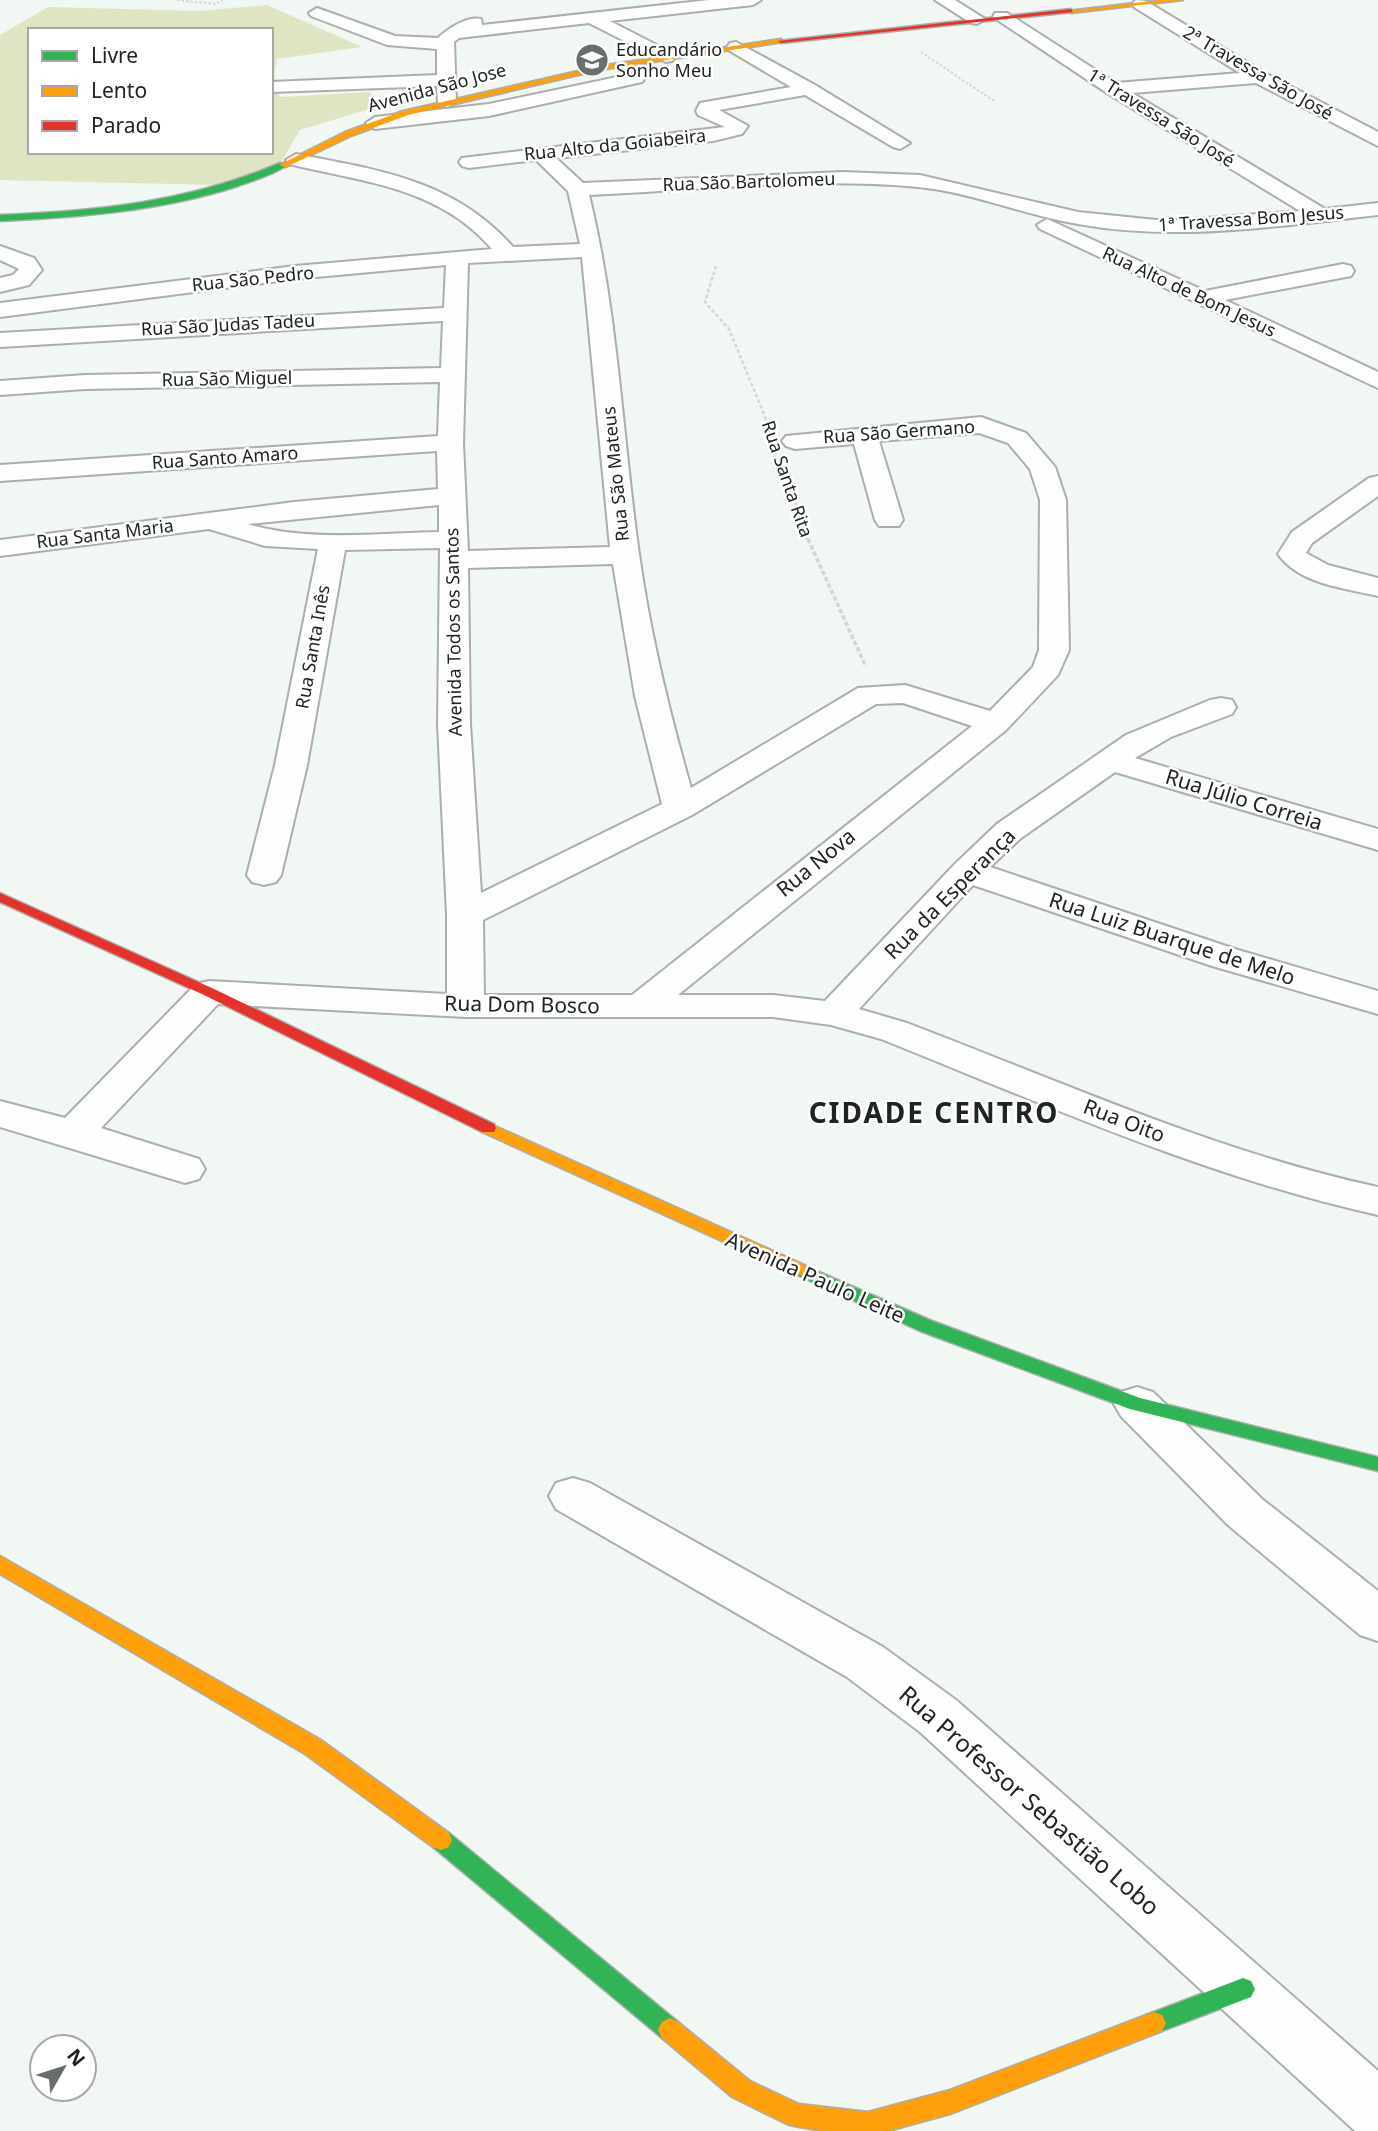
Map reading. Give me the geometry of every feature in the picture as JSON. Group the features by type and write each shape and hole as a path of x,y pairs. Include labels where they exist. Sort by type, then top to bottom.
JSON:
{"street":[{"path":"382,58 448,43 594,19 754,0"},
{"path":"943,0 977,19"},
{"name":"Avenida São Jose","path":"0,218 67,218 153,206 226,189 375,123 447,102 666,57 812,36 1178,0"},
{"name":"2ª Travessa São José","path":"1140,4 1259,77 1378,140"},
{"path":"317,13 393,41 448,43 487,19 535,7"},
{"name":"1ª Travessa São José","path":"1001,17 1113,89 1322,216"},
{"path":"594,19 666,57"},
{"path":"447,102 448,43"},
{"path":"736,47 900,143"},
{"path":"1113,89 1259,77"},
{"path":"375,123 489,110 636,78"},
{"path":"273,87 447,80"},
{"name":"Rua Alto da Goiabeira","path":"469,162 667,142 730,132 738,126 705,111 705,108 809,89"},
{"path":"412,139 489,110"},
{"path":"539,153 578,189"},
{"path":"336,168 374,154"},
{"path":"296,160 387,178 454,204 486,226 507,253"},
{"name":"Rua São Bartolomeu","path":"578,189 843,178 920,181"},
{"name":"1ª Travessa Bom Jesus","path":"920,181 947,185 1001,201 1138,226 1196,227 1378,209"},
{"name":"Rua São Mateus","path":"578,189 592,250 625,555 650,696 680,808"},
{"name":"Rua Alto de Bom Jesus","path":"1001,201 1378,381"},
{"name":"Rua São Pedro","path":"0,310 224,282 457,258 592,250"},
{"path":"0,252 26,263 30,270 20,280 0,285"},
{"name":"Avenida Todos os Santos","path":"457,258 450,443 454,550 454,724 466,915 466,1006"},
{"path":"1202,298 1343,271"},
{"name":"Rua São Judas Tadeu","path":"0,340 219,325 456,314"},
{"name":"Rua São Miguel","path":"0,388 85,382 454,375"},
{"name":"Rua São Germano","path":"788,451 864,435 981,425 994,428 1025,445 1050,484 1053,500 1051,555 1054,650 1046,669 1030,690 995,723"},
{"path":"864,435 889,520"},
{"name":"Rua Santo Amaro","path":"0,473 450,443"},
{"path":"1378,484 1302,538 1293,548 1296,561 1327,574 1378,587"},
{"name":"Rua Santa Maria","path":"0,548 211,521 452,496"},
{"path":"211,521 265,538 454,550 625,555"},
{"name":"Rua Santa Inês","path":"264,874 291,765 333,542"},
{"path":"466,915 680,808 859,699 879,693 905,694 995,723"},
{"name":"Rua da Esperança","path":"834,1014 967,871 1040,807 1109,760 1160,730 1221,707"},
{"name":"Rua Nova","path":"640,1007 995,723"},
{"name":"Rua Júlio Correia","path":"1109,760 1378,840"},
{"name":"Rua Luiz Buarque de Melo","path":"967,871 1225,958 1378,1003"},
{"name":"Avenida Paulo Leite","path":"0,897 209,992 545,1156 807,1275 926,1326 1137,1404 1244,1512 1378,1620"},
{"path":"73,1133 209,992"},
{"name":"Rua Dom Bosco","path":"209,992 466,1006 773,1006 834,1014"},
{"name":"Rua Oito","path":"834,1014 894,1031 1230,1162 1314,1186 1378,1200"},
{"path":"0,1114 73,1133 185,1169"},
{"path":"1137,1404 1264,1438 1378,1464"},
{"name":"Rua Professor Sebastião Lobo","path":"573,1496 876,1670 938,1716 1378,2111"},
{"path":"0,1564 313,1747 406,1812 741,2089 798,2116 869,2124 950,2102 1242,1989"}],"path":[{"path":"177,0 215,4 223,0"},
{"path":"886,29 994,101"},
{"name":"Rua Santa Rita","path":"716,266 705,302 729,329 769,425"},
{"name":"Rua Santa Rita","path":"788,451 815,560 879,693"}],"green space":[{"path":"267,5 362,47 277,59 274,76 280,97 370,92 379,106 300,130 276,171 218,185 0,180 0,35 48,7 198,11"}],"traffic: fast":[{"path":"0,218 108,211 179,200 214,191 283,165"},
{"path":"803,1271 926,1326 1137,1404 1378,1464"},
{"path":"441,1840 670,2030"},
{"path":"1154,2023 1243,1989"}],"traffic: slow":[{"path":"1071,11 1180,0"},
{"path":"283,165 348,134 406,113 600,68 781,41"},
{"path":"488,1128 803,1271"},
{"path":"0,1564 313,1747 441,1840"},
{"path":"670,2030 741,2089 798,2116 868,2124 950,2102 1154,2023"}],"traffic: jam":[{"path":"781,41 1071,11"},
{"path":"0,897 209,992 488,1128"}],"place":[{"name":"Educandário Sonho Meu","path":"592,60"}],"district":[{"name":"CIDADE CENTRO","path":"934,1113"}]}
